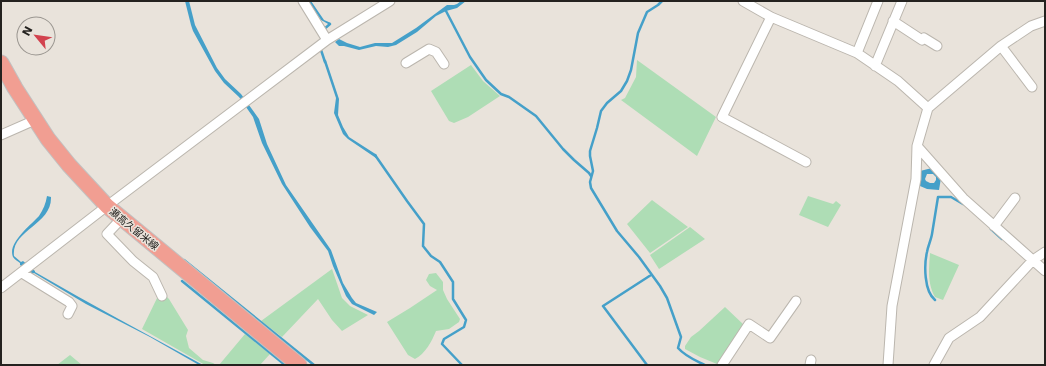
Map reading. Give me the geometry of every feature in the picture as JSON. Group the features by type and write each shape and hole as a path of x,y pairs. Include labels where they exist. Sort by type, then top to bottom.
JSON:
{"main road":[{"name":"瀬高久留米線","path":"1,63 15,88 48,139 106,206 299,365"}],"street":[{"path":"303,1 327,40"},
{"path":"1,288 106,206 327,40 390,1"},
{"path":"743,1 770,17 857,53 898,81 928,108"},
{"path":"857,53 878,1"},
{"path":"875,66 902,1"},
{"path":"770,17 722,117 806,162"},
{"path":"893,21 922,40 924,38 937,46"},
{"path":"888,365 892,306 916,179 917,146 928,108 1001,46 1031,26 1045,21"},
{"path":"1001,46 1032,86"},
{"path":"406,63 429,49 436,52 444,64"},
{"path":"1,135 35,120"},
{"path":"917,146 963,198 1045,271"},
{"path":"994,226 1015,198"},
{"path":"122,218 107,234 133,261 153,277 162,296"},
{"path":"934,365 949,338 980,317 1033,260 1045,252"},
{"path":"22,273 69,302 72,306 68,314"},
{"path":"722,365 749,324 770,338 796,301"}],"green space":[{"path":"637,60 716,117 697,156 621,100 625,98 636,77"},
{"path":"471,65 483,81 500,96 468,117 454,123 449,121 431,91"},
{"path":"808,196 833,204 836,201 841,205 828,227 799,215"},
{"path":"652,200 688,227 650,253 627,224"},
{"path":"690,227 705,239 659,269 650,255"},
{"path":"930,253 959,265 943,300 935,297 932,292 929,275"},
{"path":"332,269 342,298 350,306 368,315 342,331 332,320 318,299 282,337 261,321"},
{"path":"436,273 443,282 443,290 447,299 460,319 459,322 449,329 436,331 425,351 415,359 408,355 387,322 437,290 430,286 426,280 429,274"},
{"path":"159,294 165,295 169,299 188,330 186,336 189,348 203,360 216,365 205,365 142,329"},
{"path":"725,307 744,325 717,364 685,349 685,346 691,337"},
{"path":"245,334 270,354 260,365 219,365"},
{"path":"70,355 82,365 57,365"}],"water":[{"path":"185,1 189,1 195,25 217,68 225,79 241,94 259,119 267,144 286,185 331,250 343,283 352,298 356,303 377,312 374,315 352,304 346,296 328,251 310,227 282,184 262,143 253,117 239,97 224,83 215,71 193,31"},
{"path":"308,1 311,1 324,20 331,23 330,25 321,20"},
{"path":"461,1 466,1 457,8 436,16 417,32 396,45 388,47 376,46 359,50 339,46 335,42 339,39 360,47 375,43 392,43 416,28 447,5 454,5"},
{"path":"323,59 326,60 339,99 338,115 343,127 349,137 377,155 376,158 343,134 334,113 336,98"},
{"path":"932,168 941,178 939,190 927,189 920,186 920,171","holes":["927,174 933,174 936,177 934,183 926,181 925,179"]},
{"path":"47,196 51,197 50,207 39,221 19,240 15,247 14,256 21,262 23,261 35,272 203,365 199,365 150,337 86,304 34,273 32,274 20,265 20,263 13,257 13,246 16,240 39,216"}],"waterway":[{"path":"662,1 647,12 638,33 631,70 627,81 621,91 607,103 601,111 590,151 593,171 590,182 591,188 617,231 639,257 667,298 681,337 678,348 687,356 705,365"},
{"path":"446,11 470,57 486,80 501,94 509,97 536,116 563,149 591,176"},
{"path":"323,30 329,24"},
{"path":"320,47 325,62"},
{"path":"375,155 424,224 423,246 431,256 440,262 453,282 453,299 466,320 464,327 444,339 442,344 462,365"},
{"path":"935,300 931,296 927,284 925,264 938,197 951,197 963,204"},
{"path":"991,229 1002,239"},
{"path":"184,260 314,365"},
{"path":"647,365 603,306 651,275"},
{"path":"182,281 285,365"}]}
